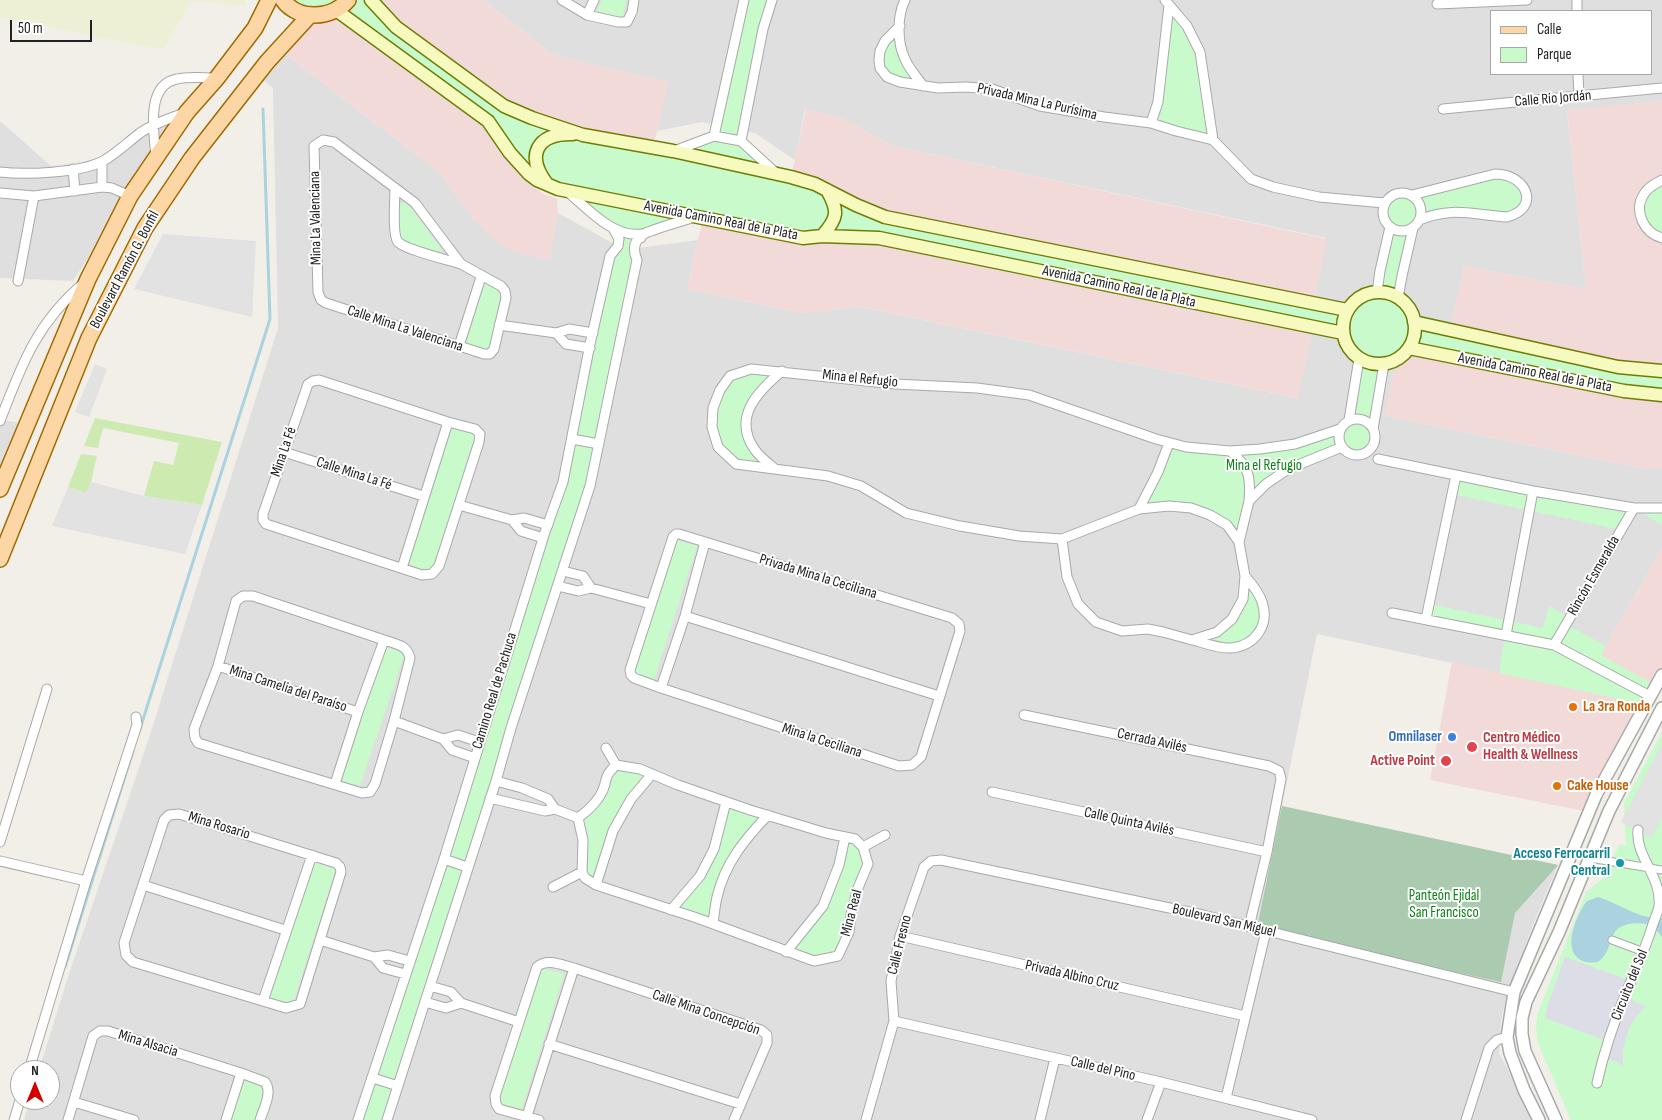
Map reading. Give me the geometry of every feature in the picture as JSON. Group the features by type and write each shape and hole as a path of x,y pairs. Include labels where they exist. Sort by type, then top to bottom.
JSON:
{"main road":[{"name":"Boulevard Ramón G. Bonfil","path":"2,482 88,279 130,196 187,112 217,78 255,28 269,0"},
{"path":"282,0 296,11 310,15 323,15 336,10 348,0"},
{"name":"Avenida Camino Real de la Plata","path":"370,0 396,27 504,106 532,118 584,135 777,173 814,184 885,217 1347,310"},
{"name":"Avenida Camino Real de la Plata","path":"336,10 488,121 510,153 529,174 548,185 567,191 803,238 822,236 879,238 1343,334"},
{"name":"Boulevard Ramón G. Bonfil","path":"0,559 89,338 144,228 198,150 267,62 310,15"},
{"path":"548,185 539,173 535,161 538,150 547,138 562,134 584,135"},
{"path":"822,236 834,222 836,211 834,203 826,190"},
{"path":"1377,292 1388,293 1398,298 1407,306 1414,322 1414,338 1409,348 1396,360 1384,364 1359,359 1346,345 1343,334 1343,321 1347,310 1356,300 1377,292"},
{"name":"Avenida Camino Real de la Plata","path":"1414,322 1618,367 1662,371"},
{"name":"Avenida Camino Real de la Plata","path":"1409,348 1624,391 1662,395"}],"street":[{"path":"562,0 587,15 618,22 627,22 632,12 634,0"},
{"path":"587,15 594,0"},
{"path":"715,134 744,0"},
{"path":"741,139 763,29 772,0"},
{"path":"904,0 900,26 900,46 905,61 924,86"},
{"path":"1437,4 1527,0"},
{"path":"1151,123 1158,102 1167,2"},
{"path":"1167,2 1187,26 1200,52 1214,140 1251,179 1273,187 1320,197 1384,203"},
{"name":"Privada Mina La Purísima","path":"900,26 885,41 880,51 880,68 888,77 900,82 938,88 966,86 992,89 1040,106 1151,123 1214,140"},
{"path":"1578,75 1579,97"},
{"path":"156,157 155,102 160,91 167,83 175,79 217,78"},
{"name":"Calle Río Jordán","path":"1443,109 1662,88"},
{"path":"0,172 32,174 73,169 102,162 141,132 187,112"},
{"path":"673,151 715,134 741,139 777,173"},
{"name":"Mina La Valenciana","path":"321,300 318,292 314,146 323,140 334,142 395,188"},
{"path":"102,162 102,187"},
{"path":"73,169 75,191"},
{"path":"1413,228 1401,231 1390,227 1383,215 1384,203 1394,194 1406,193 1412,195 1495,174 1504,174 1515,178 1525,189 1526,195 1523,207 1514,215 1499,217 1459,211 1432,215 1419,220"},
{"path":"1662,180 1652,185 1644,194 1639,204 1642,220 1651,234 1662,238"},
{"path":"0,193 34,196 102,187 112,188 130,196"},
{"path":"395,188 415,203 461,264"},
{"path":"395,188 395,234 398,242 407,247 461,264 501,286 505,291 506,298 500,325 556,333 570,329 593,333"},
{"path":"567,191 623,233 642,234 695,216"},
{"path":"1398,298 1413,228 1419,220 1422,211 1412,195"},
{"path":"18,281 34,196"},
{"path":"1377,292 1390,227"},
{"name":"Camino Real de Pachuca","path":"358,1120 373,1078 409,960 444,859 543,538 563,482 614,238 614,228"},
{"name":"Camino Real de Pachuca","path":"387,1120 496,781 509,734 590,486 642,234"},
{"path":"459,346 482,277"},
{"path":"0,421 27,355 38,335 53,313 68,296 88,279"},
{"name":"Calle Mina La Valenciana","path":"321,300 484,354 490,354 494,349 500,325"},
{"path":"556,333 566,344 590,348"},
{"path":"1349,420 1359,359"},
{"path":"1373,429 1366,421 1349,420 1340,429 1339,441 1342,447 1351,454 1363,454 1374,441 1373,429 1384,364"},
{"name":"Mina el Refugio","path":"1239,542 1227,525 1210,515 1191,508 1169,506 1139,509 1062,539 1019,536 951,524 906,513 861,486 828,476 736,464 718,447 712,427 712,408 720,390 730,376 751,369 895,384 977,388 1029,395 1130,431 1186,447 1230,451 1260,449 1295,444 1340,429"},
{"path":"776,470 756,452 747,436 746,417 754,399 766,384 782,371"},
{"name":"Mina La Fé","path":"319,380 448,422 475,429 480,434 439,566 432,574 422,575 266,524 262,520 308,384 313,381 319,380"},
{"path":"402,568 423,496 448,422"},
{"path":"572,439 598,444"},
{"path":"1139,509 1158,472 1169,443"},
{"path":"1249,500 1266,484 1288,469 1342,447"},
{"name":"Mina el Refugio","path":"1192,640 1217,632 1232,619 1243,599 1245,576 1239,542 1249,500 1250,484 1248,471 1241,459 1230,451"},
{"name":"Calle Mina La Fé","path":"284,452 423,496"},
{"path":"1378,459 1533,491 1634,508 1662,508"},
{"path":"1426,619 1456,475"},
{"path":"1506,636 1533,491"},
{"path":"459,505 512,520 524,518 548,524"},
{"name":"Rincón Esmeralda","path":"1554,645 1634,508"},
{"path":"512,520 521,531 543,538"},
{"name":"Privada Mina la Ceciliana","path":"676,534 952,618 959,624"},
{"name":"Mina la Ceciliana","path":"676,534 673,537 651,604 630,670 631,675 634,678 661,688 899,766 912,766 921,757 960,632 959,624"},
{"name":"Mina el Refugio","path":"1062,539 1067,577 1078,604 1096,622 1122,630 1148,629 1228,648 1242,646 1257,638 1262,626 1264,612 1262,600 1245,576"},
{"path":"661,688 685,616 705,542"},
{"path":"563,571 583,576 592,588"},
{"path":"558,586 578,591 592,588 651,604"},
{"name":"Mina Camelia del Paraíso","path":"243,596 253,596 384,640 404,647 408,651 410,658 394,721 375,784 370,792 362,793 198,743 195,738 194,729 218,666 236,601 243,596"},
{"path":"1392,612 1554,645 1650,696"},
{"path":"685,616 939,696"},
{"name":"Mina Camelia del Paraíso","path":"335,784 384,640"},
{"name":"Mina Camelia del Paraíso","path":"218,666 358,712"},
{"path":"1539,1120 1510,1053 1506,1037 1514,992 1596,795 1662,675"},
{"path":"0,842 47,689"},
{"path":"1556,1120 1525,1051 1522,1018 1526,1002 1559,932 1609,811 1662,708"},
{"name":"Cerrada Avilés","path":"1024,715 1268,766 1279,771 1281,779 1267,852"},
{"path":"32,1060 86,881 137,725 136,717"},
{"path":"394,721 443,739 452,750 474,758"},
{"path":"443,739 458,735 479,742"},
{"path":"606,748 616,765"},
{"path":"616,765 640,769 678,786 726,802 855,839 863,847 885,835"},
{"path":"578,818 592,808 603,790 606,774 616,765"},
{"path":"596,885 613,831 631,799 652,774"},
{"path":"496,781 522,788 548,799 555,810"},
{"name":"Calle Quinta Avilés","path":"992,792 1267,852"},
{"path":"490,798 545,811 555,810 578,818"},
{"path":"671,910 700,876 714,849 726,802"},
{"name":"Mina Rosario","path":"179,814 312,855 336,863 340,867 341,872 300,1004 286,1008 133,962 126,955 124,943 164,820 169,815 179,814"},
{"path":"713,924 717,897 728,865 745,839 768,815"},
{"path":"553,887 582,872 583,840 578,818"},
{"name":"Circuito del Sol","path":"1597,1083 1610,1033 1644,952 1659,908 1659,892 1639,847 1637,839 1638,830"},
{"name":"Mina Real","path":"786,952 823,906 839,865 845,837"},
{"name":"Mina Real","path":"582,872 585,878 596,885 713,924 814,961 838,956 849,932 851,914 858,888 868,864 863,847"},
{"path":"1250,927 1267,852"},
{"path":"263,1001 285,930 312,855"},
{"path":"1590,858 1662,870"},
{"path":"444,859 467,867"},
{"name":"Boulevard San Miguel","path":"931,861 941,860 961,864 1203,916 1514,992"},
{"path":"0,861 86,881"},
{"name":"Calle Fresno","path":"866,1120 894,1021 891,982 900,936 924,867 931,861"},
{"path":"143,885 285,930"},
{"path":"1226,1098 1266,931"},
{"name":"Privada Albino Cruz","path":"900,936 1245,1016"},
{"path":"320,940 374,956 388,954 409,960"},
{"path":"1612,940 1644,952"},
{"path":"374,956 383,968 405,974"},
{"name":"Calle Mina Concepción","path":"539,1120 499,1109 495,1096 537,967 542,962 550,962 574,968 761,1030 767,1035 767,1043 734,1120"},
{"path":"527,1116 574,968"},
{"path":"430,986 451,992 461,1004"},
{"path":"425,1002 446,1008 461,1004 519,1022"},
{"name":"Calle del Pino","path":"894,1021 1226,1098 1273,1116 1312,1120"},
{"name":"Mina Alsacia","path":"68,1120 94,1036 100,1031 108,1031 265,1082 268,1085 269,1092 260,1120"},
{"path":"1466,1120 1489,1048 1497,1040 1506,1037"},
{"path":"549,1044 740,1104"},
{"path":"1040,1120 1055,1058"},
{"path":"226,1120 241,1073"},
{"path":"373,1078 398,1086"},
{"path":"1147,1120 1162,1082"},
{"path":"1532,1105 1546,1098"},
{"path":"74,1102 134,1120"}],"shaded area":[{"path":"371,0 483,0 549,52 563,58 669,82 653,148 583,135 504,106"},
{"path":"483,0 1662,0 1662,101 1567,111 1586,289 1464,266 1450,330 1314,303 1326,238 893,146 841,118 805,109 795,160 755,133 702,122 657,131 668,82 563,58 549,52"},
{"path":"336,10 488,121 510,153 524,180 544,194 557,199 558,213 549,260 523,254 502,246 474,220 440,173 279,49 310,15"},
{"path":"279,49 440,173 474,220 487,232 523,254 549,259 558,213 618,246 639,248 698,240 687,289 801,313 861,307 1297,398 1313,327 1343,333 1389,363 1396,360 1385,416 1646,469 1662,469 1662,548 1601,655 1656,686 1644,707 1615,698 1317,634 1282,806 1558,865 1531,930 1506,998 1501,1020 1499,1053 1535,1120 24,1120 27,1110 60,1110 60,1060 42,1060 67,980 148,741 278,328 273,88 257,75"},
{"path":"1662,101 1662,371 1450,330 1464,266 1586,289 1567,110"},
{"path":"806,109 841,118 893,146 1327,239 1314,303 885,217 791,177"},
{"path":"187,112 129,195 73,281 0,278 0,121 51,166 77,163 114,154 141,132"},
{"path":"703,218 852,236 1313,327 1298,398 862,307 801,313 687,289"},
{"path":"163,234 256,241 252,317 134,289"},
{"path":"1409,348 1662,395 1662,469 1646,469 1385,416 1396,360"},
{"path":"95,364 107,369 89,417 75,412"},
{"path":"0,420 21,423 0,482"},
{"path":"91,482 144,496 202,505 185,554 52,526 68,487 86,493"},
{"path":"1662,548 1662,675 1656,686 1601,655"},
{"path":"1452,662 1615,698 1644,707 1588,812 1430,780"},
{"path":"1662,744 1662,817 1651,838 1621,822"},
{"path":"1565,957 1631,981 1627,990 1631,999 1636,1003 1646,1006 1634,1019 1628,1031 1623,1050 1623,1066 1611,1060 1601,1062 1607,1041 1545,1018 1548,1004"}],"green space":[{"path":"0,0 245,0 246,6 191,1 163,50 0,17"},
{"path":"283,0 371,0 396,27 532,118 673,151 714,136 744,0 772,0 741,141 777,173 856,205 1347,310 1360,298 1377,292 1390,227 1383,213 1386,200 1390,196 1404,193 1412,195 1504,174 1526,195 1514,215 1459,211 1418,223 1413,228 1398,298 1407,305 1414,321 1662,371 1662,395 1409,348 1396,360 1384,364 1375,419 1374,441 1369,450 1357,454 1341,447 1288,469 1249,501 1239,542 1227,525 1191,508 1139,509 1169,443 1260,449 1340,429 1346,422 1359,359 1346,345 1343,333 879,238 822,236 695,217 642,234 590,486 387,1120 358,1120 563,482 590,344 613,244 613,228 599,213 575,194 537,180 488,121 336,10 323,15"},
{"path":"602,0 626,0 623,17 597,11"},
{"path":"1169,5 1200,52 1213,140 1151,123"},
{"path":"900,26 900,47 923,86 900,82 880,68 885,41"},
{"path":"1662,180 1662,238 1641,221 1644,194"},
{"path":"406,201 442,250 439,252 399,240 398,205"},
{"path":"483,280 501,290 489,350 462,343"},
{"path":"751,369 782,371 754,399 747,436 776,470 736,464 718,447 713,408 730,376"},
{"path":"95,418 222,442 202,505 144,496 154,461 173,465 179,443 103,428 98,448 84,446"},
{"path":"451,426 476,435 431,572 407,563"},
{"path":"81,454 97,456 91,482 86,493 68,487"},
{"path":"1456,475 1533,491 1662,508 1662,525 1634,508 1621,530 1452,494"},
{"path":"677,540 697,546 654,680 634,674"},
{"path":"1245,576 1262,600 1262,626 1242,646 1192,640 1217,632 1243,599"},
{"path":"1429,604 1543,628 1549,606 1570,618 1566,624 1606,646 1601,655 1656,686 1644,707 1615,698 1499,673 1505,635 1426,619"},
{"path":"383,646 405,653 360,786 340,780"},
{"path":"1662,732 1662,1120 1571,1120 1538,1043 1536,1025 1538,1012 1586,892 1606,876 1619,844 1626,846 1624,803"},
{"path":"616,765 652,774 631,799 595,883 584,873 581,820"},
{"path":"726,802 768,815 728,865 713,924 671,910 700,876"},
{"name":"Panteón Ejidal San Francisco","path":"1282,806 1558,865 1515,913 1501,982 1257,928"},
{"path":"845,837 855,839 868,864 838,956 814,961 786,952 823,906"},
{"path":"313,862 336,869 292,1006 268,998"},
{"path":"541,968 564,974 522,1109 498,1103 522,1022"},
{"path":"243,1078 266,1088 256,1120 230,1120"}],"water":[{"path":"1598,897 1638,914 1662,918 1662,937 1647,924 1634,923 1625,925 1617,929 1607,951 1598,962 1586,962 1578,958 1573,951 1572,934 1578,915 1587,901"}],"waterway":[{"path":"140,729 270,319 263,109"},
{"path":"65,967 133,751"}],"place":[{"name":"La 3ra Ronda","path":"1573,707"},
{"name":"Omnilaser","path":"1452,737"},
{"name":"Centro Médico Health & Wellness","path":"1472,747"},
{"name":"Active Point","path":"1446,761"},
{"name":"Cake House","path":"1557,786"},
{"name":"Acceso Ferrocarril Central","path":"1620,863"}]}
